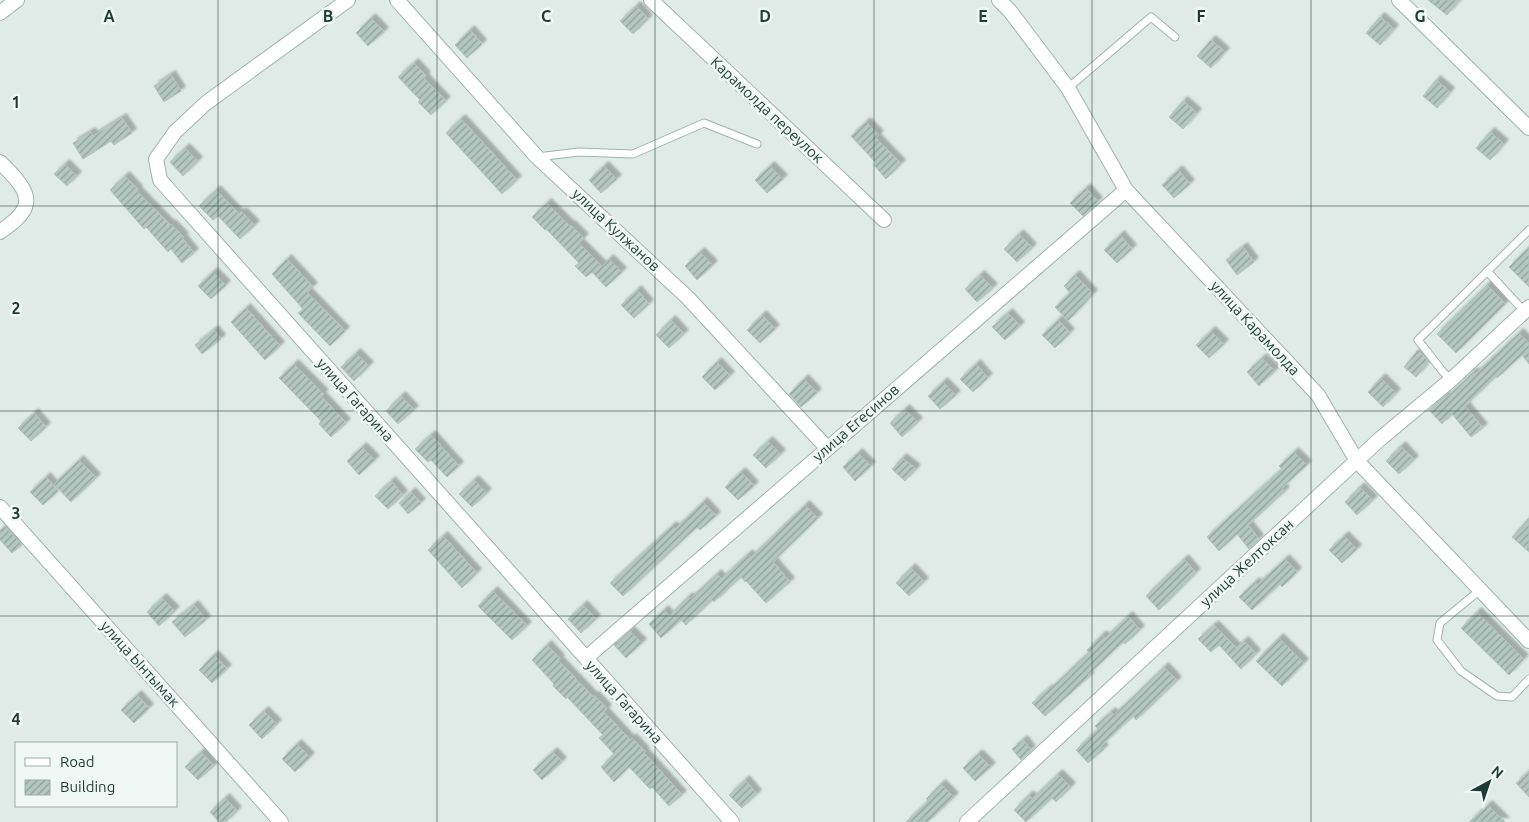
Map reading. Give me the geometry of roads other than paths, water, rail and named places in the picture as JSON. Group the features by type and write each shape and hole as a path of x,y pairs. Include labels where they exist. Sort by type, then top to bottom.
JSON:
{"street":[{"path":"0,13 17,0"},
{"name":"улица Гагарина","path":"348,0 206,103 175,132 156,159 160,180 732,822"},
{"name":"улица Кулжанов","path":"397,0 537,157 688,298 827,448"},
{"name":"Карамолда переулок","path":"650,0 884,220"},
{"name":"улица Карамолда","path":"999,0 1010,11 1068,88 1126,190 1318,395 1357,460 1529,641"},
{"path":"1398,0 1529,128"},
{"path":"0,162 22,187 26,195 24,210 0,232"},
{"name":"улица Егесинов","path":"586,658 1126,190"},
{"name":"улица Желтоксан","path":"967,822 1357,460 1452,379 1527,309"},
{"name":"улица Ынтымак","path":"0,507 281,822"}],"lane":[{"path":"1068,88 1151,17 1175,37"},
{"path":"537,157 579,152 633,154 704,123 758,144"},
{"path":"1452,379 1444,373 1418,340 1529,230"},
{"path":"1487,271 1527,309"},
{"path":"1480,590 1440,623 1437,640 1462,671 1497,696 1512,697 1529,679"}]}
